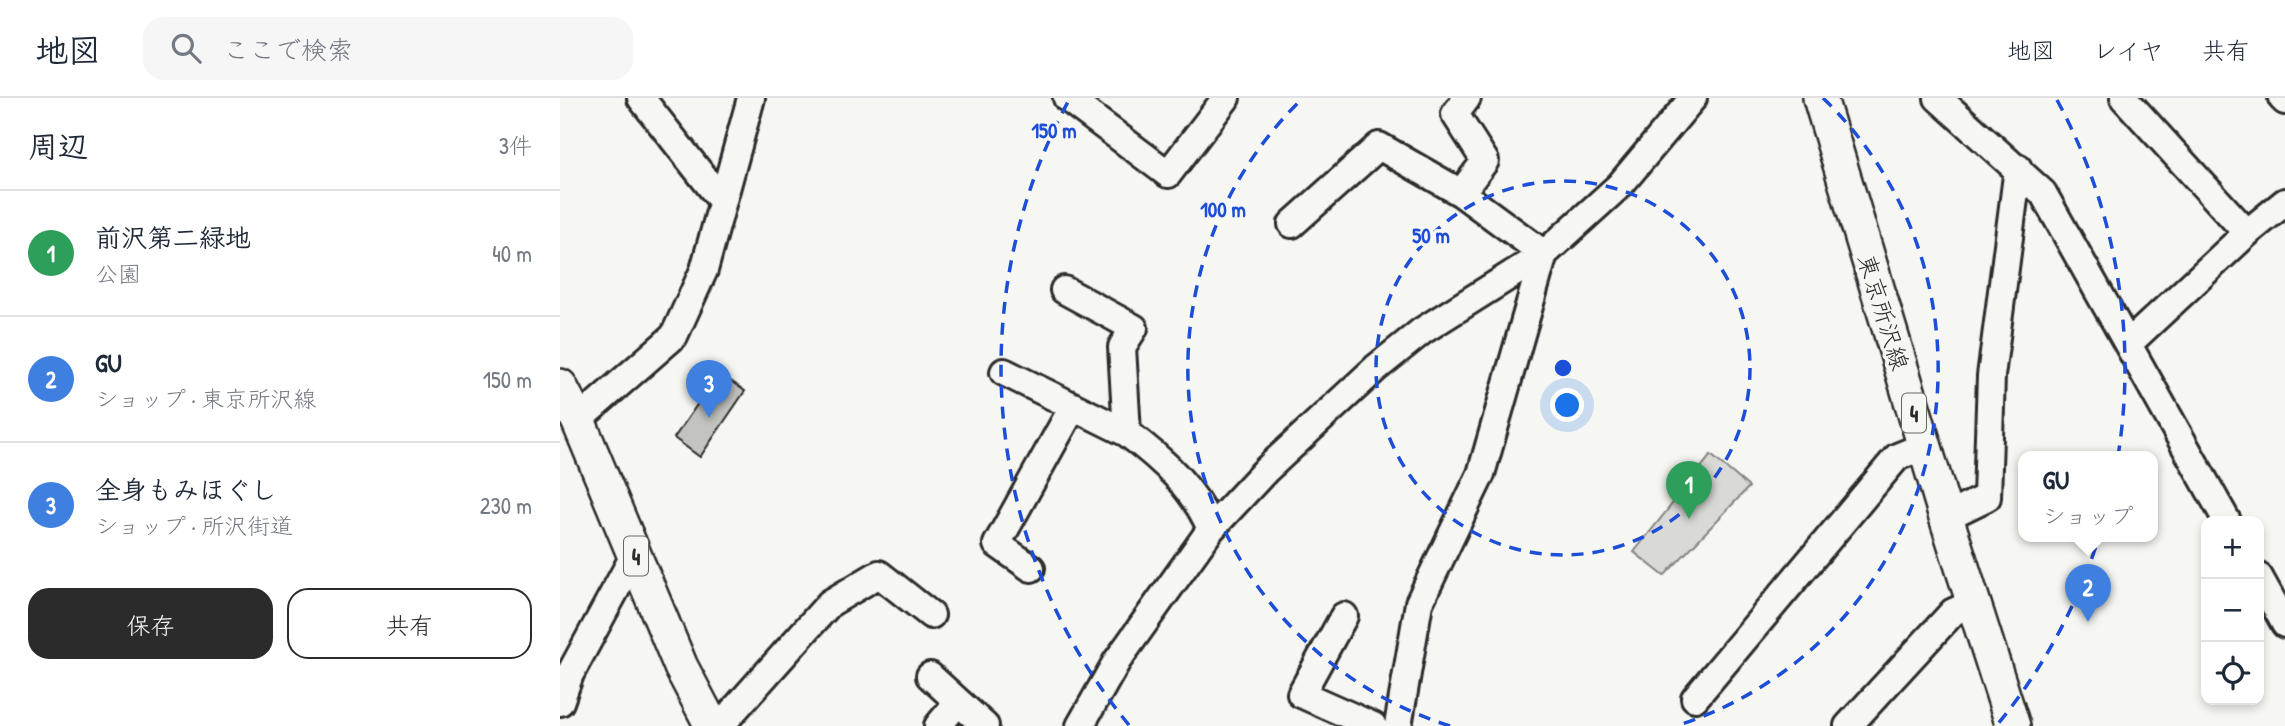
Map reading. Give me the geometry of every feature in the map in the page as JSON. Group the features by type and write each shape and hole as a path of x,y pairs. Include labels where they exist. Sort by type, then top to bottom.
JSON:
{"main road":[{"name":"東京所沢線","path":"1820,98 1924,446 2013,726"},
{"name":"4","path":"560,386 578,421 681,667 712,726"}],"street":[{"path":"641,98 722,201"},
{"path":"578,421 674,336 704,270 751,98"},
{"path":"1077,101 1168,174 1226,98"},
{"path":"1461,193 1485,161 1455,114 1466,98"},
{"path":"1080,726 1117,661 1212,529 1266,470 1376,368 1422,331 1544,254 1620,185 1693,98"},
{"path":"1938,98 2043,193 2067,230 2127,344 2224,516"},
{"path":"2123,98 2247,233"},
{"path":"1292,223 1379,146 1461,193 1544,254"},
{"path":"1946,517 1987,497 1991,376 2018,168"},
{"path":"2127,344 2247,233 2285,202"},
{"path":"1398,726 1419,603 1480,474 1544,254"},
{"path":"1064,290 1134,328 1122,347 1127,433"},
{"path":"1004,372 1127,433 1166,462 1200,503 1212,529"},
{"path":"1031,568 997,544 1073,407"},
{"path":"1695,698 1897,457 1924,446"},
{"path":"560,702 570,674 635,554"},
{"path":"720,726 830,603 879,574 931,615"},
{"path":"2260,579 2285,624"},
{"path":"1848,726 1953,612 1973,603"},
{"path":"1344,616 1301,694 1373,726"},
{"path":"930,676 985,726"},
{"path":"938,726 958,702"}],"shaded area":[{"path":"1711,455 1749,487 1664,576 1634,552"}],"building":[{"path":"719,373 745,391 700,457 674,438"}],"place":[{"name":"全身もみほぐし","path":"709,418"},
{"name":"前沢第二緑地","path":"1689,519"},
{"name":"GU","path":"2088,622"}]}
